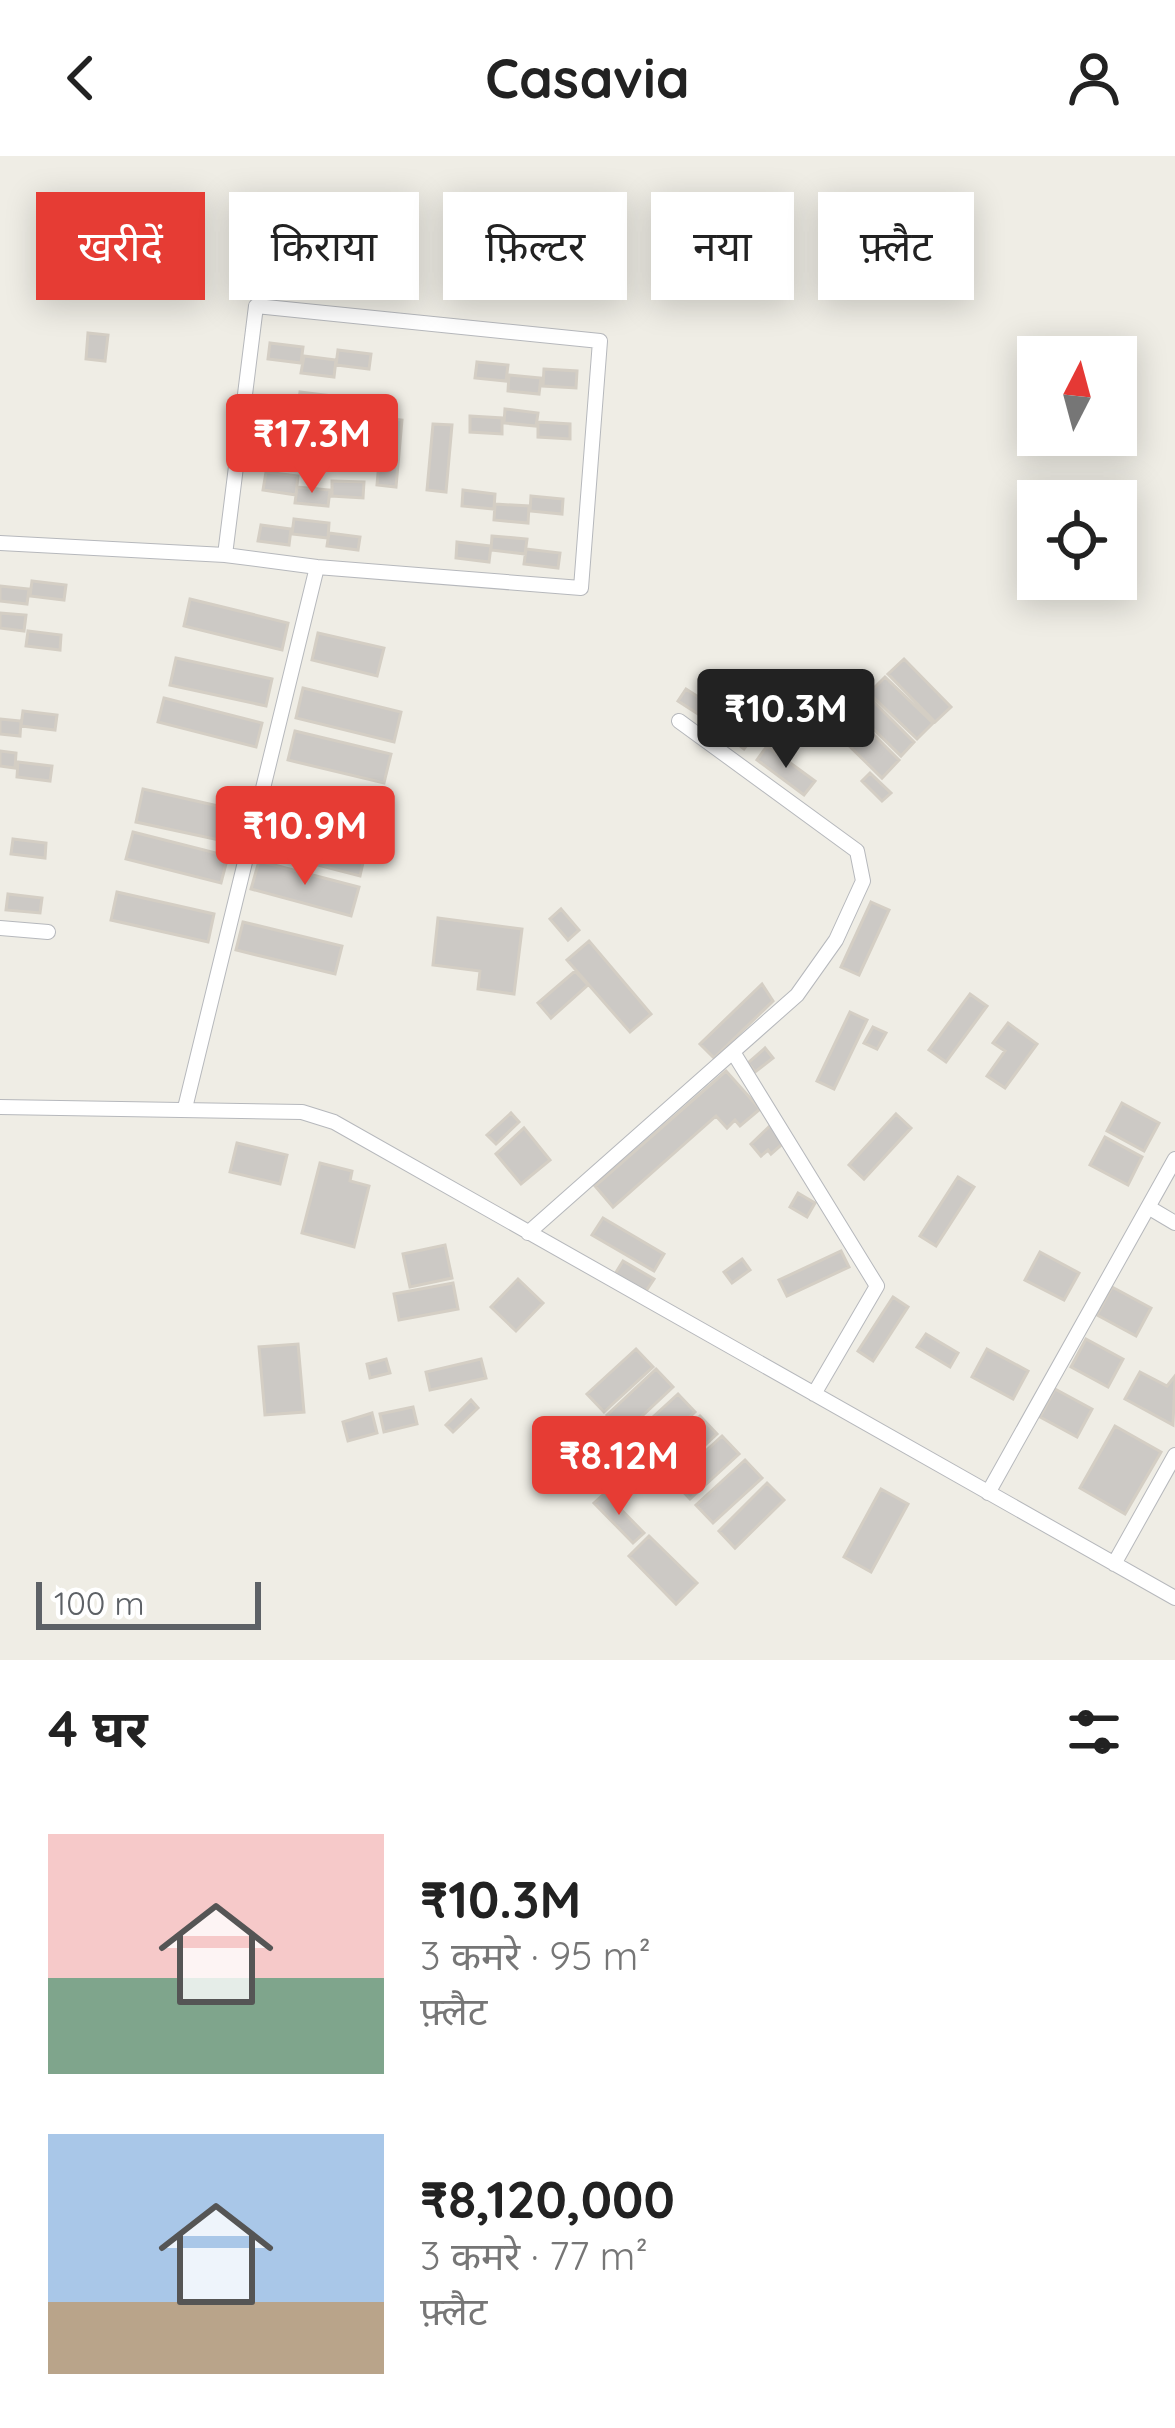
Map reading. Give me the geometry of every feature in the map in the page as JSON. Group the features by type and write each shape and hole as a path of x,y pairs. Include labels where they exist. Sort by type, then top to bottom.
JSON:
{"street":[{"path":"0,543 225,554 317,567 581,588 600,341 256,306 225,554"},
{"path":"184,1108 317,567"},
{"path":"528,1233 797,995 836,940 862,881 857,851 679,721"},
{"path":"0,928 48,932"},
{"path":"733,1052 877,1286 814,1394"},
{"path":"0,1107 302,1112 334,1122 1175,1598"},
{"path":"988,1492 1175,1159"},
{"path":"1148,1207 1175,1222"},
{"path":"1114,1564 1175,1455"}],"building":[{"path":"88,333 108,335 105,361 86,359"},
{"path":"270,343 303,347 301,363 268,359"},
{"path":"338,350 371,354 369,369 336,365"},
{"path":"304,356 336,360 334,377 301,373"},
{"path":"477,362 508,365 506,381 475,378"},
{"path":"544,369 577,371 576,388 543,386"},
{"path":"509,375 541,378 539,394 508,391"},
{"path":"300,392 333,396 331,409 298,405"},
{"path":"266,397 297,400 295,417 264,414"},
{"path":"333,404 367,406 366,422 332,419"},
{"path":"505,409 538,413 536,426 504,423"},
{"path":"470,416 502,418 502,434 470,432"},
{"path":"383,418 402,420 396,487 377,485"},
{"path":"538,422 570,424 570,439 538,437"},
{"path":"433,424 452,425 446,492 427,490"},
{"path":"266,472 298,476 296,495 263,490"},
{"path":"332,481 364,482 363,498 332,496"},
{"path":"297,487 330,490 328,506 295,503"},
{"path":"463,490 495,494 494,509 462,506"},
{"path":"531,496 563,499 562,514 530,511"},
{"path":"495,504 529,506 528,523 494,520"},
{"path":"294,519 329,523 328,538 292,534"},
{"path":"261,525 291,529 289,545 258,541"},
{"path":"329,533 360,537 358,550 327,546"},
{"path":"492,536 527,539 525,554 491,550"},
{"path":"457,542 491,546 489,562 456,558"},
{"path":"526,549 560,553 558,568 524,564"},
{"path":"32,581 66,585 64,600 30,596"},
{"path":"0,586 29,589 27,604 0,601"},
{"path":"190,599 288,623 282,650 184,626"},
{"path":"0,613 26,615 24,631 0,628"},
{"path":"28,631 61,635 60,650 26,646"},
{"path":"318,633 384,648 377,676 312,660"},
{"path":"176,658 272,679 266,706 170,685"},
{"path":"904,659 951,707 935,722 888,674"},
{"path":"885,677 933,723 917,739 869,693"},
{"path":"303,688 401,712 394,742 296,718"},
{"path":"686,689 706,702 698,714 678,701"},
{"path":"869,697 914,742 901,756 855,711"},
{"path":"164,698 262,723 256,747 158,722"},
{"path":"711,704 754,736 744,749 701,717"},
{"path":"23,711 57,715 55,730 21,726"},
{"path":"852,713 899,760 882,778 834,731"},
{"path":"0,719 21,721 20,736 0,734"},
{"path":"295,731 391,754 384,783 288,760"},
{"path":"767,746 815,781 804,795 757,760"},
{"path":"0,751 16,753 15,768 0,766"},
{"path":"18,762 52,766 50,781 17,777"},
{"path":"870,773 891,793 882,801 862,781"},
{"path":"143,789 240,811 233,843 136,822"},
{"path":"271,821 367,845 360,876 263,851"},
{"path":"133,832 228,856 221,883 126,859"},
{"path":"13,839 46,843 45,858 11,854"},
{"path":"259,861 359,887 351,916 251,889"},
{"path":"117,892 214,914 208,942 111,920"},
{"path":"8,894 42,898 40,913 6,910"},
{"path":"871,902 889,910 859,975 841,967"},
{"path":"561,909 579,930 568,940 550,919"},
{"path":"438,918 522,929 514,994 478,989 480,971 433,965"},
{"path":"243,922 342,946 335,974 236,950"},
{"path":"589,941 651,1014 630,1032 567,960"},
{"path":"575,971 588,985 551,1018 538,1003"},
{"path":"762,984 773,1001 714,1058 700,1044"},
{"path":"970,994 987,1006 946,1062 929,1050"},
{"path":"850,1012 867,1020 834,1089 817,1081"},
{"path":"1008,1023 1037,1044 1005,1088 987,1076 1005,1051 993,1043"},
{"path":"873,1027 886,1033 877,1049 864,1043"},
{"path":"765,1048 773,1058 755,1072 748,1063"},
{"path":"726,1071 760,1109 740,1126 735,1120 727,1128 716,1116 613,1207 595,1186"},
{"path":"1122,1103 1159,1123 1144,1151 1107,1131"},
{"path":"511,1113 519,1122 496,1144 487,1135"},
{"path":"896,1114 911,1128 864,1179 849,1165"},
{"path":"772,1124 787,1140 761,1156 751,1144"},
{"path":"524,1128 550,1160 521,1184 496,1154"},
{"path":"1105,1137 1142,1157 1128,1185 1090,1165"},
{"path":"237,1143 287,1155 280,1184 230,1172"},
{"path":"320,1163 352,1171 350,1181 369,1186 354,1247 302,1233"},
{"path":"958,1177 974,1187 936,1246 920,1236"},
{"path":"798,1193 815,1203 807,1217 790,1207"},
{"path":"603,1218 664,1254 654,1271 592,1235"},
{"path":"445,1245 452,1278 410,1287 403,1254"},
{"path":"841,1251 849,1267 787,1296 779,1280"},
{"path":"1040,1252 1079,1273 1064,1300 1025,1280"},
{"path":"742,1259 750,1270 732,1283 724,1272"},
{"path":"623,1261 654,1279 646,1291 615,1274"},
{"path":"518,1279 543,1303 516,1331 491,1307"},
{"path":"453,1283 458,1309 399,1320 394,1294"},
{"path":"1112,1287 1151,1308 1136,1336 1097,1315"},
{"path":"893,1297 908,1307 873,1361 858,1351"},
{"path":"926,1334 958,1353 950,1367 917,1347"},
{"path":"1086,1339 1123,1359 1108,1387 1071,1367"},
{"path":"298,1344 304,1412 265,1415 259,1347"},
{"path":"636,1349 653,1367 604,1412 587,1394"},
{"path":"987,1349 1028,1371 1013,1399 972,1377"},
{"path":"386,1359 390,1373 370,1378 367,1364"},
{"path":"481,1359 486,1378 430,1390 426,1372"},
{"path":"656,1369 673,1387 624,1433 607,1415"},
{"path":"1140,1372 1167,1386 1175,1376 1173,1425 1125,1399"},
{"path":"1055,1389 1092,1409 1077,1437 1040,1417"},
{"path":"678,1394 695,1412 646,1457 629,1439"},
{"path":"471,1400 478,1408 453,1432 446,1425"},
{"path":"413,1407 417,1424 384,1432 380,1414"},
{"path":"372,1413 377,1433 348,1441 343,1422"},
{"path":"700,1416 717,1434 667,1480 651,1462"},
{"path":"1115,1426 1161,1452 1125,1514 1080,1488"},
{"path":"722,1436 739,1454 690,1499 673,1481"},
{"path":"745,1460 762,1478 713,1523 696,1505"},
{"path":"767,1483 784,1500 735,1548 719,1531"},
{"path":"881,1489 908,1504 871,1572 844,1557"},
{"path":"605,1493 644,1533 633,1543 594,1503"},
{"path":"649,1536 697,1583 676,1604 629,1556"}]}
